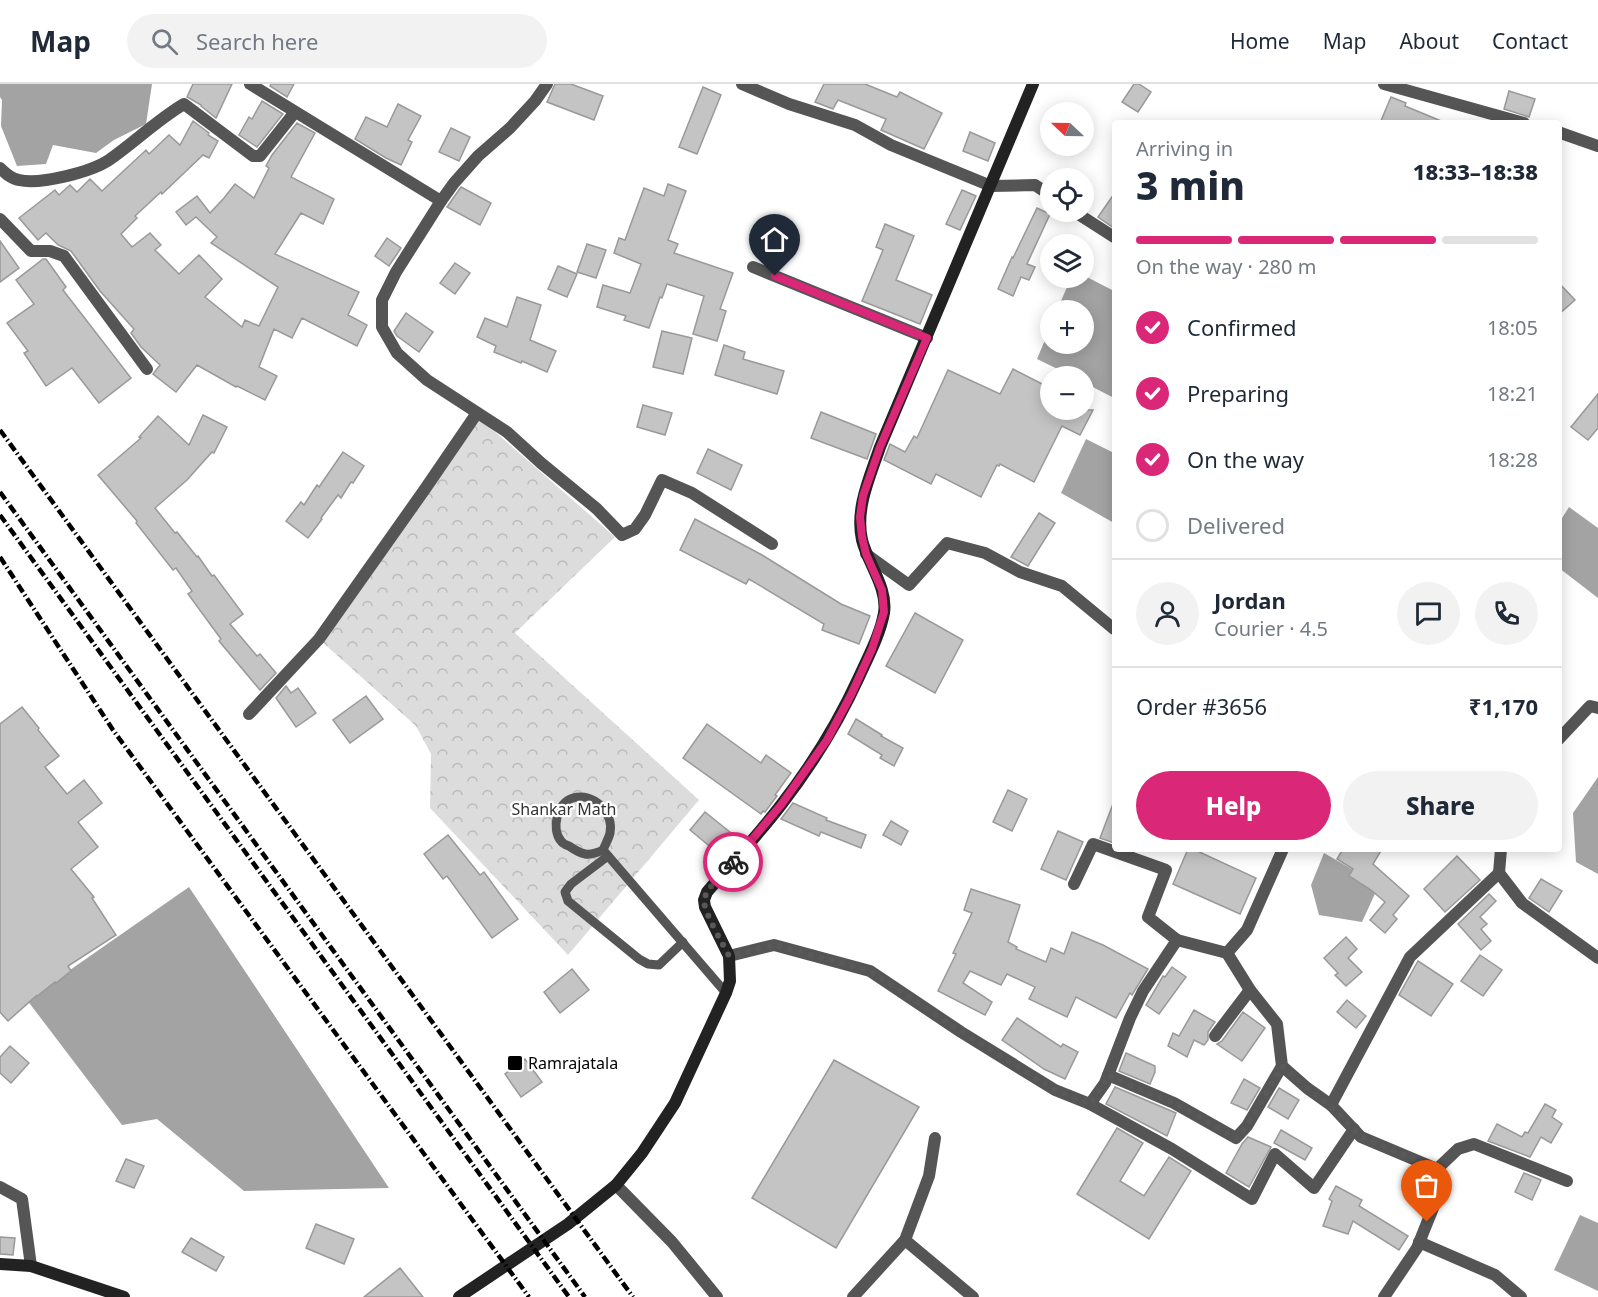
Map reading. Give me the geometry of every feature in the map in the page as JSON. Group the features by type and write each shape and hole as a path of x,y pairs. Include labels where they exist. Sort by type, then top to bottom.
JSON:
{"main road":[{"path":"459,1297 568,1224 615,1185 642,1153 675,1103 730,981 729,956 707,914 704,900 707,892 781,805 827,740 872,649 884,612 882,590 866,554 862,537 860,517 863,496 880,447 1034,84"},
{"path":"0,1264 31,1266 124,1297"}],"street":[{"path":"250,84 441,201"},
{"path":"547,84 510,128 478,156 441,201 396,272 382,300 382,327 397,353 427,381 507,432 597,509 622,535 635,529 663,480 692,493 772,544"},
{"path":"742,84 789,104 855,125 891,145 991,186 1035,185 1040,188"},
{"path":"1384,84 1513,120"},
{"path":"2,175 19,180 43,180 78,173 107,162 168,113 184,104 253,156 260,156 296,112"},
{"path":"1562,133 1598,146"},
{"path":"0,219 31,251 50,251 64,256 147,369"},
{"path":"1091,222 1112,236"},
{"path":"753,267 927,338"},
{"path":"249,714 319,639 477,413"},
{"path":"866,554 909,585 947,543 985,553 1020,572 1062,586 1112,625"},
{"path":"1562,736 1590,706 1598,708"},
{"path":"1074,884 1093,844 1112,851"},
{"path":"1108,1075 1174,1103 1236,1138 1247,1126 1282,1066 1277,1024 1250,990 1227,953 1177,940 1148,917 1166,870 1115,852"},
{"path":"1227,953 1247,930 1282,852"},
{"path":"1330,1106 1410,957 1499,873 1501,852"},
{"path":"1499,873 1522,903 1598,958"},
{"path":"1090,1104 1105,1083 1143,991 1177,940"},
{"path":"729,956 774,945 870,971 1055,1090 1090,1104 1172,1149 1251,1199 1275,1154 1314,1188 1353,1129"},
{"path":"1215,1036 1250,990"},
{"path":"1282,1066 1330,1106 1361,1137 1437,1169 1443,1183 1417,1248 1384,1297"},
{"path":"853,1297 905,1240 929,1176 934,1138"},
{"path":"1437,1169 1458,1149 1474,1144 1567,1181"},
{"path":"615,1185 672,1242 717,1297"},
{"path":"0,1187 22,1199 31,1266"},
{"path":"905,1240 973,1297"},
{"path":"1419,1242 1495,1275 1521,1297"}],"lane":[{"path":"606,853 592,855 579,853 561,841 556,824 559,809 570,798 582,796 596,801 608,814 610,832 606,853 571,884 565,892 568,901 648,964 659,965 682,942"},
{"path":"606,853 726,993"}],"green space":[{"name":"Shankar Math","path":"477,416 615,537 515,633 699,800 568,955 430,808 431,754 416,726 319,639"}],"shaded area":[{"path":"0,84 152,84 146,124 114,140 96,153 53,145 46,164 17,166 1,126"},
{"path":"1094,281 1112,290 1112,397 1094,388 1094,366 1051,366 1037,359 1040,352 1040,354 1094,354 1094,300 1061,300 1067,288 1094,288"},
{"path":"1086,439 1112,452 1112,522 1061,493"},
{"path":"1569,507 1598,528 1598,598 1562,570 1562,518"},
{"path":"1598,777 1598,874 1576,862 1573,813"},
{"path":"1324,853 1379,885 1362,922 1319,915 1311,885"},
{"path":"189,887 389,1188 244,1191 157,1119 122,1125 27,1000"},
{"path":"1580,1215 1598,1223 1598,1291 1554,1270"}],"building":[{"path":"193,84 232,84 216,118 187,97"},
{"path":"271,84 294,84 287,97 270,86"},
{"path":"555,84 571,84 603,96 594,120 547,102"},
{"path":"824,84 865,84 897,97 900,92 942,113 924,149 881,130 886,119 838,100 833,109 815,102"},
{"path":"1134,84 1139,84 1151,92 1138,112 1122,102"},
{"path":"703,87 721,95 697,154 679,147"},
{"path":"1509,91 1535,99 1529,117 1504,109"},
{"path":"1391,97 1406,103 1405,106 1439,120 1381,120"},
{"path":"262,101 283,114 257,147 239,135 249,117 252,119"},
{"path":"398,104 421,116 408,140 412,142 401,165 355,139 366,117 387,127"},
{"path":"193,121 218,141 209,158 203,155 135,216 137,218 121,234 132,247 150,233 161,245 155,250 179,274 199,255 222,279 205,297 242,327 245,320 259,326 278,287 211,243 217,237 196,217 186,225 176,212 197,196 210,213 235,184 254,198 269,168 266,166 272,155 297,123 315,133 291,177 334,199 323,224 301,213 275,254 359,292 348,315 367,325 357,346 302,318 292,338 274,329 259,367 277,376 265,400 197,365 176,392 153,374 160,365 141,347 131,333 134,329 100,291 71,251 58,245 46,233 38,240 19,218 55,190 59,195 70,185 77,192 90,179 102,191 146,150 149,154 169,135 180,145"},
{"path":"451,128 470,137 459,161 439,152"},
{"path":"970,132 995,143 988,161 963,151"},
{"path":"668,184 686,191 668,240 678,244 674,253 733,273 720,309 726,311 717,341 693,334 704,296 667,284 649,328 624,320 626,316 597,307 603,285 630,293 641,264 614,253 619,238 625,240 644,188 664,196"},
{"path":"461,187 491,203 480,225 447,207"},
{"path":"962,190 976,196 960,230 946,224"},
{"path":"1112,197 1112,227 1098,217"},
{"path":"1037,208 1040,209 1040,222 1046,222 1027,264 1035,267 1029,280 1021,277 1013,296 998,289"},
{"path":"885,224 914,236 896,280 932,295 920,324 862,301 883,250 876,247"},
{"path":"387,238 401,248 389,266 375,256"},
{"path":"0,241 19,268 0,282"},
{"path":"587,244 606,250 596,278 577,272"},
{"path":"46,259 66,287 63,290 131,378 99,403 72,368 46,386 24,353 28,351 7,323 34,304 16,280"},
{"path":"455,263 470,273 455,294 440,283"},
{"path":"558,266 577,274 567,297 548,289"},
{"path":"1562,286 1575,300 1562,311"},
{"path":"517,297 541,305 530,340 556,351 547,372 494,352 496,346 477,337 485,318 507,327"},
{"path":"406,313 433,332 419,352 397,336 394,331"},
{"path":"662,331 692,338 683,374 653,367"},
{"path":"724,345 745,352 743,359 784,371 777,394 715,375"},
{"path":"1013,369 1040,383 1040,420 1088,420 1080,435 1062,426 1034,482 1000,464 997,465 981,497 936,474 931,484 884,460 890,444 905,452 914,436 917,438 948,370 1000,394"},
{"path":"1598,394 1598,428 1588,440 1571,427"},
{"path":"643,405 672,413 665,435 637,427"},
{"path":"821,412 876,434 867,459 811,438"},
{"path":"203,415 227,427 214,453 212,452 187,480 155,508 198,556 212,576 214,575 243,614 230,624 257,656 260,654 276,673 260,690 219,641 221,639 188,594 192,591 176,568 173,570 136,523 137,521 98,475 141,438 139,437 158,416 189,445"},
{"path":"708,449 742,465 731,490 697,473"},
{"path":"343,452 364,466 341,498 338,495 308,538 286,521 301,502 304,505 317,485 319,487"},
{"path":"1039,513 1055,523 1028,566 1011,557"},
{"path":"695,519 762,555 841,604 870,616 859,644 822,630 824,624 749,579 746,584 680,550"},
{"path":"915,613 963,640 935,693 886,666"},
{"path":"286,686 291,693 298,688 316,713 296,727 276,698"},
{"path":"366,696 383,719 350,743 333,720"},
{"path":"22,707 59,756 45,767 67,794 84,780 102,803 78,822 98,847 71,869 94,897 92,898 116,935 68,966 71,971 36,996 8,1021 0,1012 0,724"},
{"path":"856,719 903,748 894,766 880,758 882,755 848,734"},
{"path":"707,724 761,763 766,755 791,773 765,812 761,814 683,758"},
{"path":"1008,790 1027,799 1012,831 993,822"},
{"path":"793,803 827,818 826,820 866,835 861,848 821,832 819,836 781,819"},
{"path":"1112,807 1112,842 1100,838"},
{"path":"705,812 740,840 725,859 690,830"},
{"path":"891,821 908,831 901,845 883,835"},
{"path":"1058,831 1083,842 1066,880 1041,869"},
{"path":"448,835 480,875 484,872 518,919 492,938 447,876 443,879 424,854"},
{"path":"1187,852 1200,852 1256,878 1240,914 1173,884"},
{"path":"1341,852 1380,852 1373,864 1409,896 1393,915 1397,919 1385,933 1370,920 1385,902 1349,876 1353,869 1337,859"},
{"path":"1457,856 1480,880 1445,912 1424,889"},
{"path":"1541,879 1562,891 1549,912 1529,898"},
{"path":"971,889 1020,905 1008,942 1017,947 1016,949 1046,962 1051,948 1064,954 1072,932 1103,945 1148,969 1132,995 1130,993 1116,1018 1076,997 1067,1017 1029,999 1035,987 1007,974 1001,985 970,971 963,983 992,1002 985,1015 938,991 972,913 964,910"},
{"path":"1489,894 1496,901 1480,917 1487,924 1481,929 1491,941 1481,950 1458,924"},
{"path":"1346,937 1357,949 1348,958 1362,972 1346,986 1335,975 1338,973 1324,958"},
{"path":"1480,955 1502,970 1483,996 1461,981"},
{"path":"1418,961 1453,984 1431,1016 1399,995"},
{"path":"1172,967 1186,977 1159,1014 1146,1005 1163,976 1165,977"},
{"path":"572,969 589,990 560,1013 544,992"},
{"path":"1347,1000 1366,1016 1356,1028 1337,1012"},
{"path":"1194,1010 1215,1022 1208,1032 1208,1040 1204,1045 1194,1040 1187,1057 1168,1046 1173,1033 1179,1036"},
{"path":"1243,1012 1265,1028 1242,1061 1217,1044 1222,1041"},
{"path":"1017,1018 1061,1047 1063,1044 1078,1052 1065,1079 1044,1069 1002,1040"},
{"path":"10,1046 29,1063 11,1083 0,1073 0,1057"},
{"path":"1126,1053 1155,1066 1150,1084 1119,1071"},
{"path":"525,1059 542,1082 521,1097 505,1074"},
{"path":"834,1060 919,1107 836,1248 752,1198"},
{"path":"1244,1079 1260,1088 1247,1110 1231,1103"},
{"path":"1115,1087 1176,1113 1167,1136 1106,1104"},
{"path":"1279,1088 1299,1100 1288,1119 1268,1107"},
{"path":"1545,1104 1556,1110 1552,1117 1562,1124 1551,1143 1541,1137 1530,1157 1488,1141 1497,1124 1522,1137 1525,1132 1528,1133"},
{"path":"1117,1128 1143,1143 1120,1181 1144,1196 1169,1157 1191,1171 1149,1239 1077,1194"},
{"path":"1281,1130 1312,1148 1305,1160 1274,1143"},
{"path":"1248,1137 1271,1147 1249,1187 1226,1173"},
{"path":"126,1159 144,1166 134,1188 116,1181"},
{"path":"1524,1173 1541,1180 1532,1200 1515,1192"},
{"path":"1336,1186 1362,1200 1359,1206 1408,1236 1399,1250 1353,1221 1348,1234 1323,1226 1332,1201 1329,1199"},
{"path":"316,1224 354,1239 344,1264 306,1248"},
{"path":"0,1237 15,1238 13,1255 0,1254"},
{"path":"191,1238 224,1257 216,1271 182,1252"},
{"path":"400,1268 423,1297 364,1297"}],"railway":[{"path":"0,430 633,1297"},
{"path":"0,492 585,1297"},
{"path":"0,515 569,1297"},
{"path":"0,557 113,730 529,1297"}],"way so far":[{"path":"733,862 707,892 704,900 707,914 729,956 774,945 870,971 1055,1090 1090,1104 1108,1075 1174,1103 1236,1138 1247,1126 1282,1066 1330,1106 1361,1137 1437,1169 1443,1183 1427,1222"}],"place":[{"name":"Ramrajatala","path":"515,1063"}],"route":[{"path":"733,862 781,805 827,740 872,649 884,612 882,590 866,554 862,537 860,517 863,496 880,447 927,338 775,276"}]}
